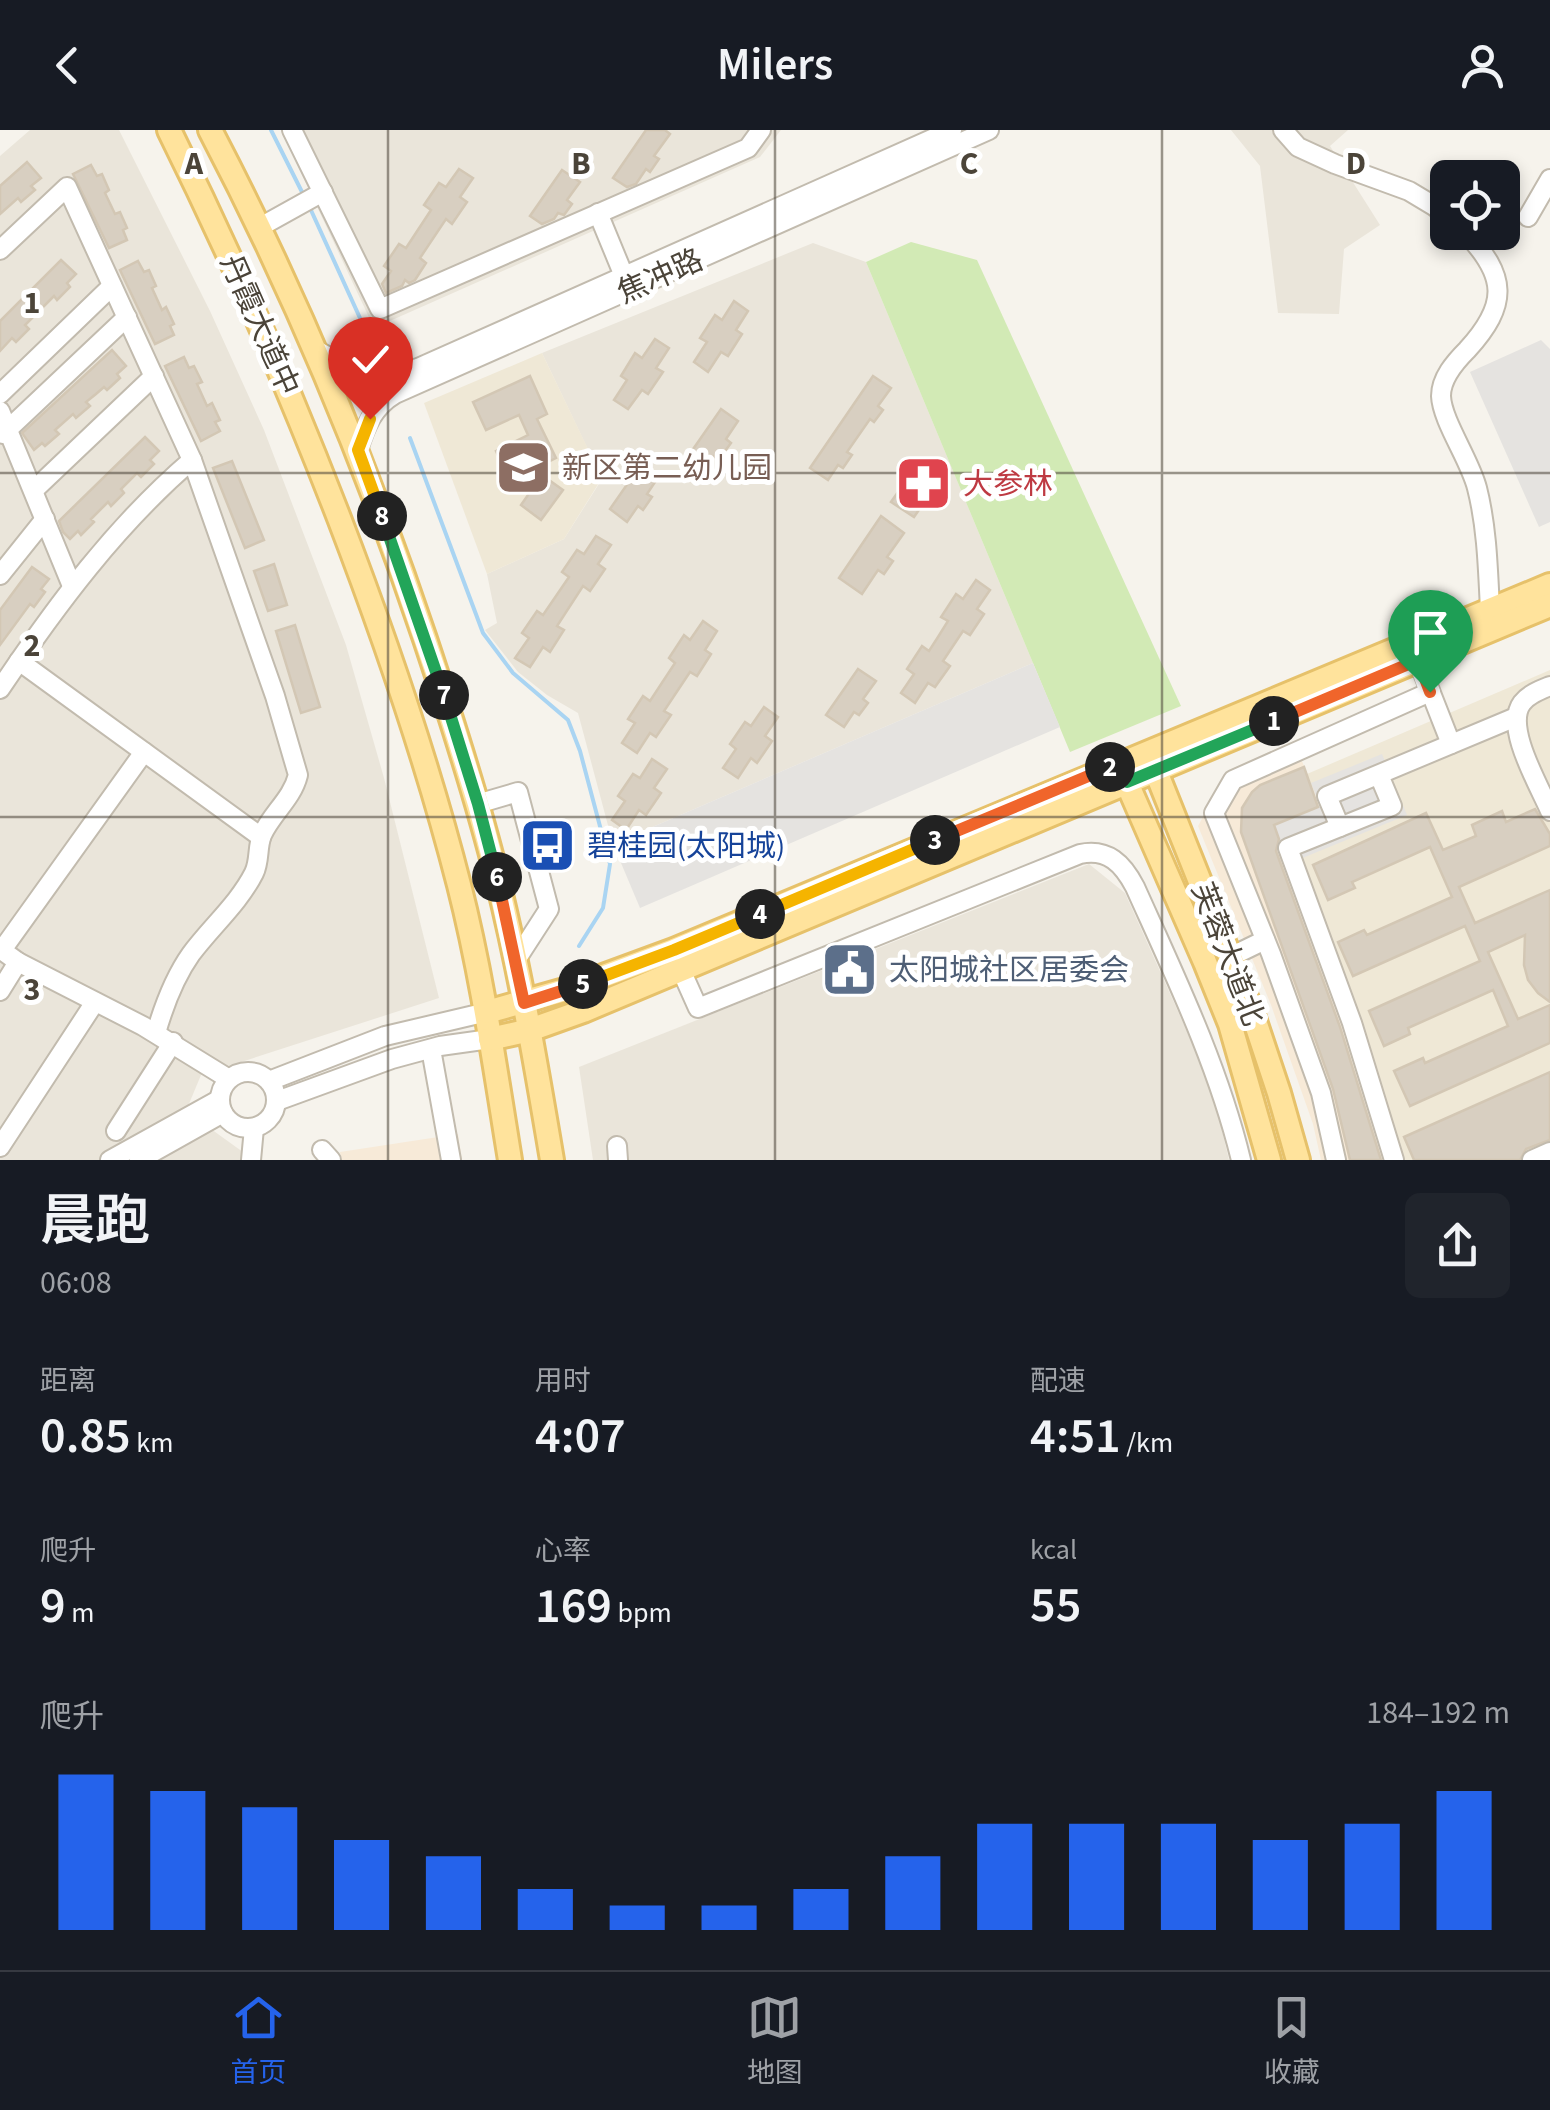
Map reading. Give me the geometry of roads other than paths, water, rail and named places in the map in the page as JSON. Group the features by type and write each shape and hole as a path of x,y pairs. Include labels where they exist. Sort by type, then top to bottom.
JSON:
{"main road":[{"name":"丹霞大道中","path":"168,130 264,331 371,602 460,888 486,1012 510,1160"},
{"name":"丹霞大道中","path":"210,130 316,350 358,450 406,584 478,804 516,960 552,1160"},
{"path":"486,1012 568,989 674,950 1123,773 1550,585"},
{"path":"1152,761 1418,660 1550,605"},
{"name":"芙蓉大道北","path":"1152,761 1230,957 1279,1093 1298,1160"},
{"path":"490,1039 530,1030 681,970 1123,773"},
{"name":"芙蓉大道北","path":"1123,773 1230,1024 1269,1160"}],"street":[{"path":"292,130 312,198 380,309 748,148 761,130"},
{"name":"焦冲路","path":"316,350 380,376 418,368 928,135 952,130"},
{"name":"焦冲路","path":"358,450 370,419 394,394 989,130"},
{"path":"1283,130 1298,147 1430,204"},
{"path":"1528,216 1550,179"},
{"path":"0,250 67,187 192,460 275,696 298,775 295,787 262,837 259,860 243,891 175,980 156,1032"},
{"path":"260,227 312,198"},
{"path":"598,213 624,276"},
{"path":"1482,250 1495,272 1498,297 1479,337 1444,380 1442,396 1446,417 1478,491 1490,610"},
{"path":"0,394 112,286"},
{"path":"72,586 34,490 2,426 127,317"},
{"path":"34,490 154,376"},
{"path":"0,689 72,586 192,460"},
{"path":"0,575 45,518"},
{"path":"1418,660 1451,744"},
{"path":"18,662 262,837"},
{"path":"1550,686 1527,697 1516,717 1516,730 1550,811"},
{"path":"1336,1160 1322,1093 1214,813 1233,780 1430,692"},
{"path":"1340,827 1328,796 1516,717"},
{"path":"144,752 1,950 156,1032 229,1079"},
{"path":"1379,775 1392,806 1288,848 1346,1006 1394,1160"},
{"path":"478,804 518,792 549,909 516,960"},
{"path":"681,970 698,1008 1080,854 1102,853 1122,866 1135,887 1203,1042 1230,1113 1241,1160"},
{"path":"1230,957 1265,940"},
{"path":"0,991 18,962"},
{"path":"0,1147 94,1002"},
{"path":"270,1081 385,1036 486,1012"},
{"path":"277,1101 392,1059 430,1048 490,1039"},
{"path":"116,1131 173,1042"},
{"path":"430,1048 451,1160"},
{"path":"250,1072 270,1081 277,1101 268,1121 254,1128 233,1124 222,1106 221,1092 229,1079 250,1072"},
{"path":"1230,1113 1255,1105"},
{"path":"110,1160 222,1106"},
{"path":"140,1160 222,1106"},
{"path":"251,1160 254,1128"}],"waterway":[{"path":"271,130 303,194"},
{"path":"310,208 370,340"},
{"path":"410,438 483,633 513,673 568,720 580,751 610,864 603,908 579,946"}],"place":[{"name":"新区第二幼儿园","path":"523,468"},
{"name":"大参林","path":"924,484"},
{"name":"碧桂园(太阳城)","path":"548,846"},
{"name":"太阳城社区居委会","path":"850,970"}]}
